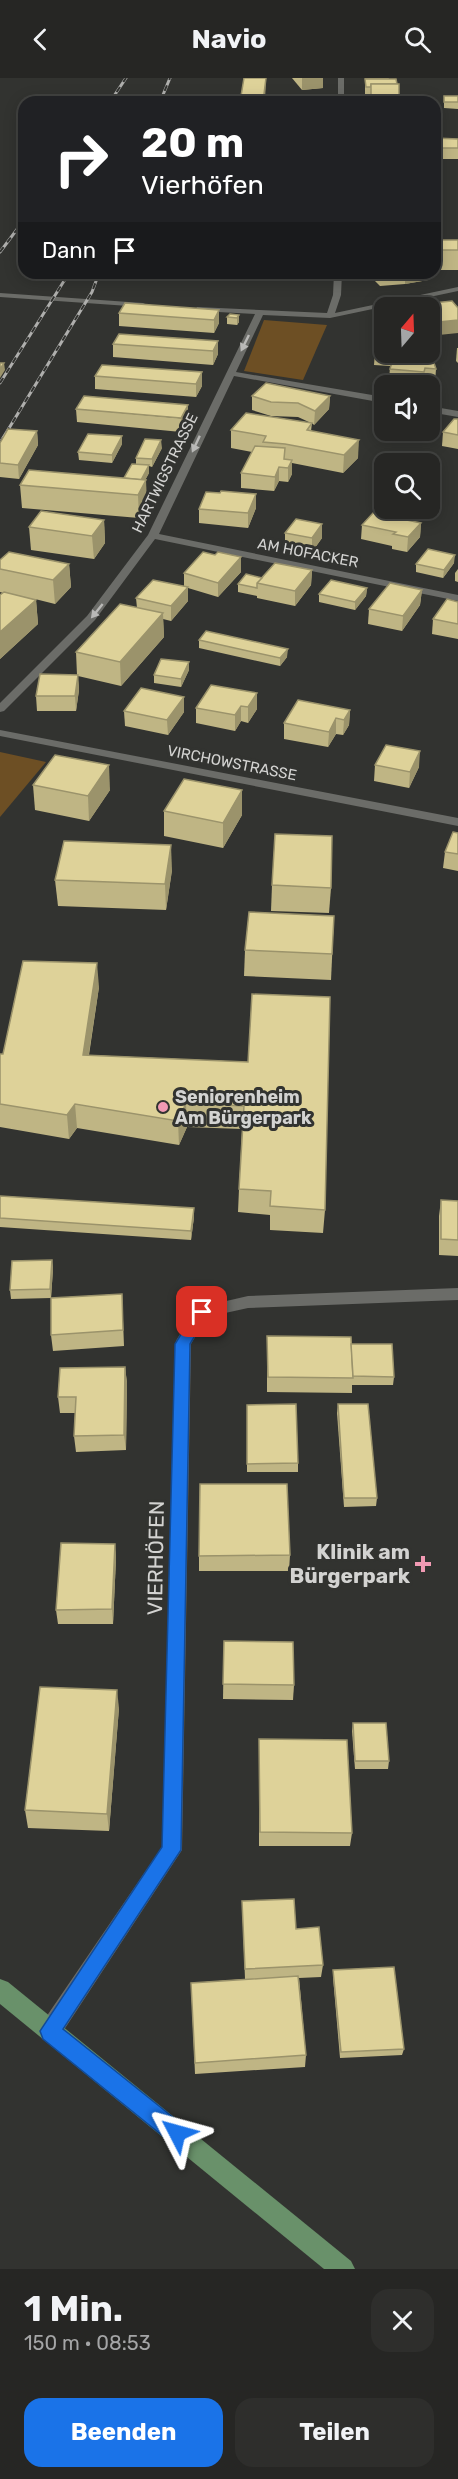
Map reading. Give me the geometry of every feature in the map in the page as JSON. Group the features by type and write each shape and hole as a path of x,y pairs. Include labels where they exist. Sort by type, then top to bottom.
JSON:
{"main road":[{"path":"0,1990 343,2269"}],"street":[{"path":"341,78 341,96"},
{"path":"330,316 337,295 338,279"},
{"path":"192,308 330,316 456,292"},
{"path":"0,295 159,306"},
{"name":"HARTWIGSTRASSE","path":"0,709 91,618 153,536 260,313"},
{"path":"230,373 374,398"},
{"path":"440,411 458,414"},
{"name":"AM HOFACKER","path":"153,536 458,598"},
{"name":"VIRCHOWSTRASSE","path":"0,733 458,822"},
{"name":"VIERHÖFEN","path":"50,2031 172,1850 183,1344 202,1312 248,1302 458,1294"}],"shaded area":[{"path":"264,320 327,325 303,380 244,371"},
{"path":"0,752 46,762 0,817"}],"building":[{"path":"244,78 266,78 264,96 241,96"},
{"path":"365,79 396,79 397,84 371,84 371,87 366,87"},
{"path":"371,84 399,84 399,96 371,95"},
{"path":"444,96 458,96 458,102 444,102"},
{"path":"441,138 458,139 458,148 441,148"},
{"path":"441,240 458,240 458,250 441,250"},
{"path":"452,301 458,308 458,320 440,322 440,302"},
{"path":"125,303 219,310 214,320 119,313"},
{"path":"230,314 239,315 237,318 227,317"},
{"path":"119,334 218,341 213,351 113,344"},
{"path":"392,363 434,363 436,369 425,368 424,372 390,369"},
{"path":"102,365 202,372 196,384 95,376"},
{"path":"266,383 330,396 315,411 298,403 271,402 252,396"},
{"path":"84,396 188,405 181,418 76,409"},
{"path":"246,413 312,423 307,430 359,440 344,455 263,442 266,436 231,430"},
{"path":"454,419 458,419 458,435 443,432"},
{"path":"8,429 37,431 18,465 0,463 0,443"},
{"path":"88,434 122,436 112,455 78,452"},
{"path":"145,439 161,440 152,459 136,458"},
{"path":"255,446 285,448 284,459 292,460 288,468 279,467 275,477 241,473"},
{"path":"132,464 149,465 141,480 124,478"},
{"path":"29,470 146,480 138,495 20,485"},
{"path":"221,491 256,494 248,513 199,509 206,492 220,493"},
{"path":"41,511 104,520 92,536 29,527"},
{"path":"373,513 374,519 402,519 421,523 408,537 393,534 396,532 362,525"},
{"path":"296,519 322,524 312,538 285,533"},
{"path":"428,549 455,555 444,570 416,564"},
{"path":"9,552 69,564 53,580 0,569 0,560"},
{"path":"203,552 215,555 218,552 241,557 218,583 184,573"},
{"path":"275,563 312,570 295,591 257,583"},
{"path":"246,574 262,578 257,583 257,588 238,584"},
{"path":"153,580 188,587 171,606 136,598"},
{"path":"331,580 367,588 355,602 319,594"},
{"path":"390,583 422,590 403,616 369,609"},
{"path":"4,592 36,600 0,632 0,595"},
{"path":"447,599 458,602 458,624 433,619"},
{"path":"120,604 163,613 120,662 76,652"},
{"path":"206,631 288,649 280,658 199,640"},
{"path":"161,659 189,662 181,679 154,675"},
{"path":"40,674 78,675 75,696 36,696"},
{"path":"211,685 257,693 248,707 241,706 235,715 196,708"},
{"path":"141,688 184,697 167,720 124,711"},
{"path":"298,700 350,710 344,720 336,718 329,732 284,723"},
{"path":"386,745 420,751 410,772 375,765"},
{"path":"55,755 109,765 88,796 33,785"},
{"path":"184,779 242,790 223,823 164,811"},
{"path":"453,832 458,833 458,854 445,852"},
{"path":"275,834 332,836 331,888 272,885"},
{"path":"64,841 171,845 165,884 55,880"},
{"path":"249,912 334,916 332,954 245,950"},
{"name":"Seniorenheim Am Bürgerpark","path":"23,961 97,963 83,1055 248,1062 252,994 330,997 325,1210 270,1206 271,1191 239,1189 244,1106 186,1103 178,1121 75,1104 67,1115 0,1104 0,1054 3,1054"},
{"path":"0,1196 194,1208 191,1231 0,1218"},
{"path":"441,1200 458,1201 458,1240 441,1239"},
{"path":"52,1260 50,1289 10,1290 12,1261"},
{"path":"122,1294 123,1330 51,1335 51,1298"},
{"path":"267,1336 351,1337 353,1378 268,1377"},
{"path":"351,1344 392,1344 394,1377 353,1376"},
{"path":"125,1367 124,1435 74,1436 76,1397 58,1397 60,1368"},
{"path":"296,1404 298,1463 247,1464 247,1405"},
{"path":"338,1404 368,1404 377,1498 344,1498"},
{"path":"200,1484 287,1484 290,1555 199,1556"},
{"path":"61,1543 115,1544 112,1609 56,1610"},
{"path":"224,1641 293,1642 294,1685 223,1684"},
{"path":"40,1687 117,1690 107,1814 25,1810"},
{"path":"353,1723 386,1723 389,1761 355,1761"},
{"path":"259,1739 347,1740 352,1833 260,1832"},
{"path":"294,1899 296,1929 319,1927 323,1965 245,1969 242,1901"},
{"path":"394,1967 404,2049 341,2052 333,1970"},
{"path":"298,1976 306,2055 195,2063 191,1983"}],"railway":[{"path":"114,96 126,78"},
{"path":"162,96 170,78"},
{"path":"0,252 18,228"},
{"path":"0,383 65,279"},
{"path":"0,443 92,292 97,279"}],"place":[{"name":"Seniorenheim Am Bürgerpark","path":"163,1107"},
{"name":"Klinik am Bürgerpark","path":"423,1564"}],"route":[{"path":"177,2133 50,2031 172,1850 183,1344 202,1312"}]}
